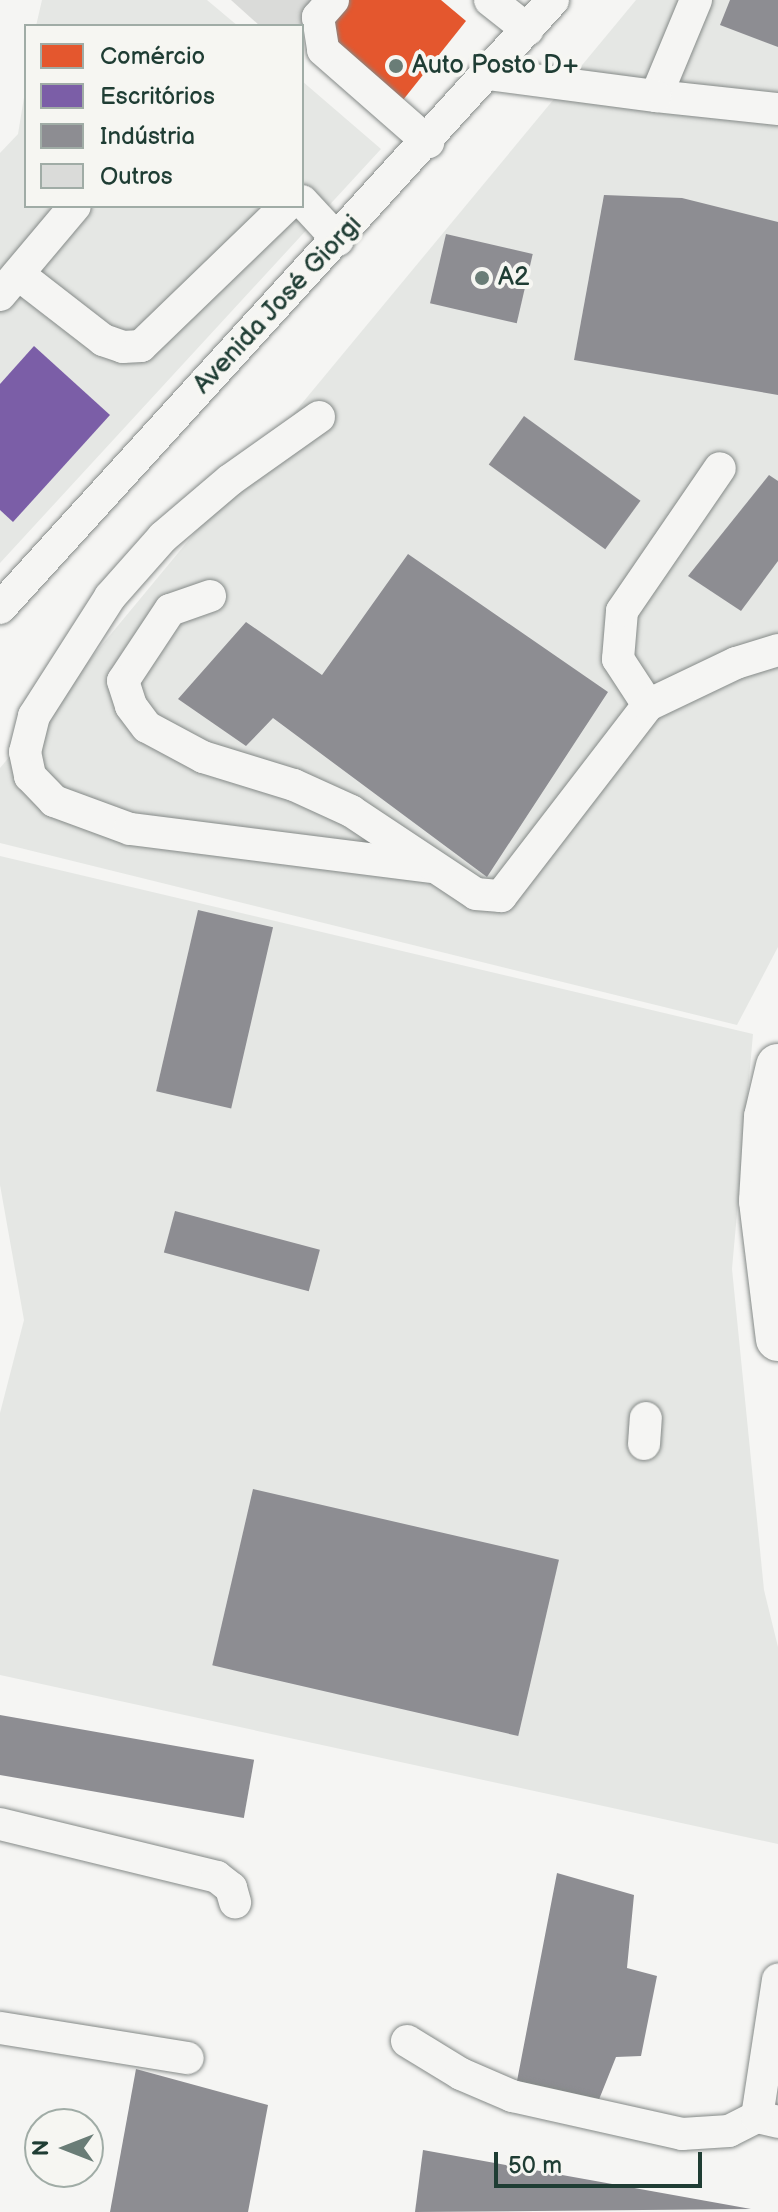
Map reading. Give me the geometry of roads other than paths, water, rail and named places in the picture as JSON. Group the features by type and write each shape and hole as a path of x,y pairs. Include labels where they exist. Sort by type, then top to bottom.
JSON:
{"highway":[{"path":"778,1066 766,1117 761,1201 778,1339"}],"street":[{"path":"333,0 318,17 323,50 428,142"},
{"path":"490,0 528,30"},
{"name":"Avenida José Giorgi","path":"0,608 428,142 553,0"},
{"path":"656,96 696,0"},
{"path":"488,74 778,109"},
{"path":"304,203 338,240"},
{"path":"73,208 9,284 103,340 123,347 141,346 284,208"},
{"path":"319,417 230,480 163,537 110,597 34,716 25,752 30,776 54,801 130,829 442,868"},
{"path":"648,705 627,679 618,659 622,611 720,468"},
{"path":"210,596 170,610 123,681 131,706 147,727 203,757 294,785 351,811 442,868 476,894 490,898 510,889 648,705 736,663 778,650"},
{"path":"0,1824 217,1877 231,1888 235,1902"},
{"path":"407,2041 461,2074 512,2096 682,2134 729,2131 768,2120 778,1980"},
{"path":"0,2028 188,2058"}],"place":[{"name":"Auto Posto D+","path":"396,66"},
{"name":"A2","path":"482,278"}]}
